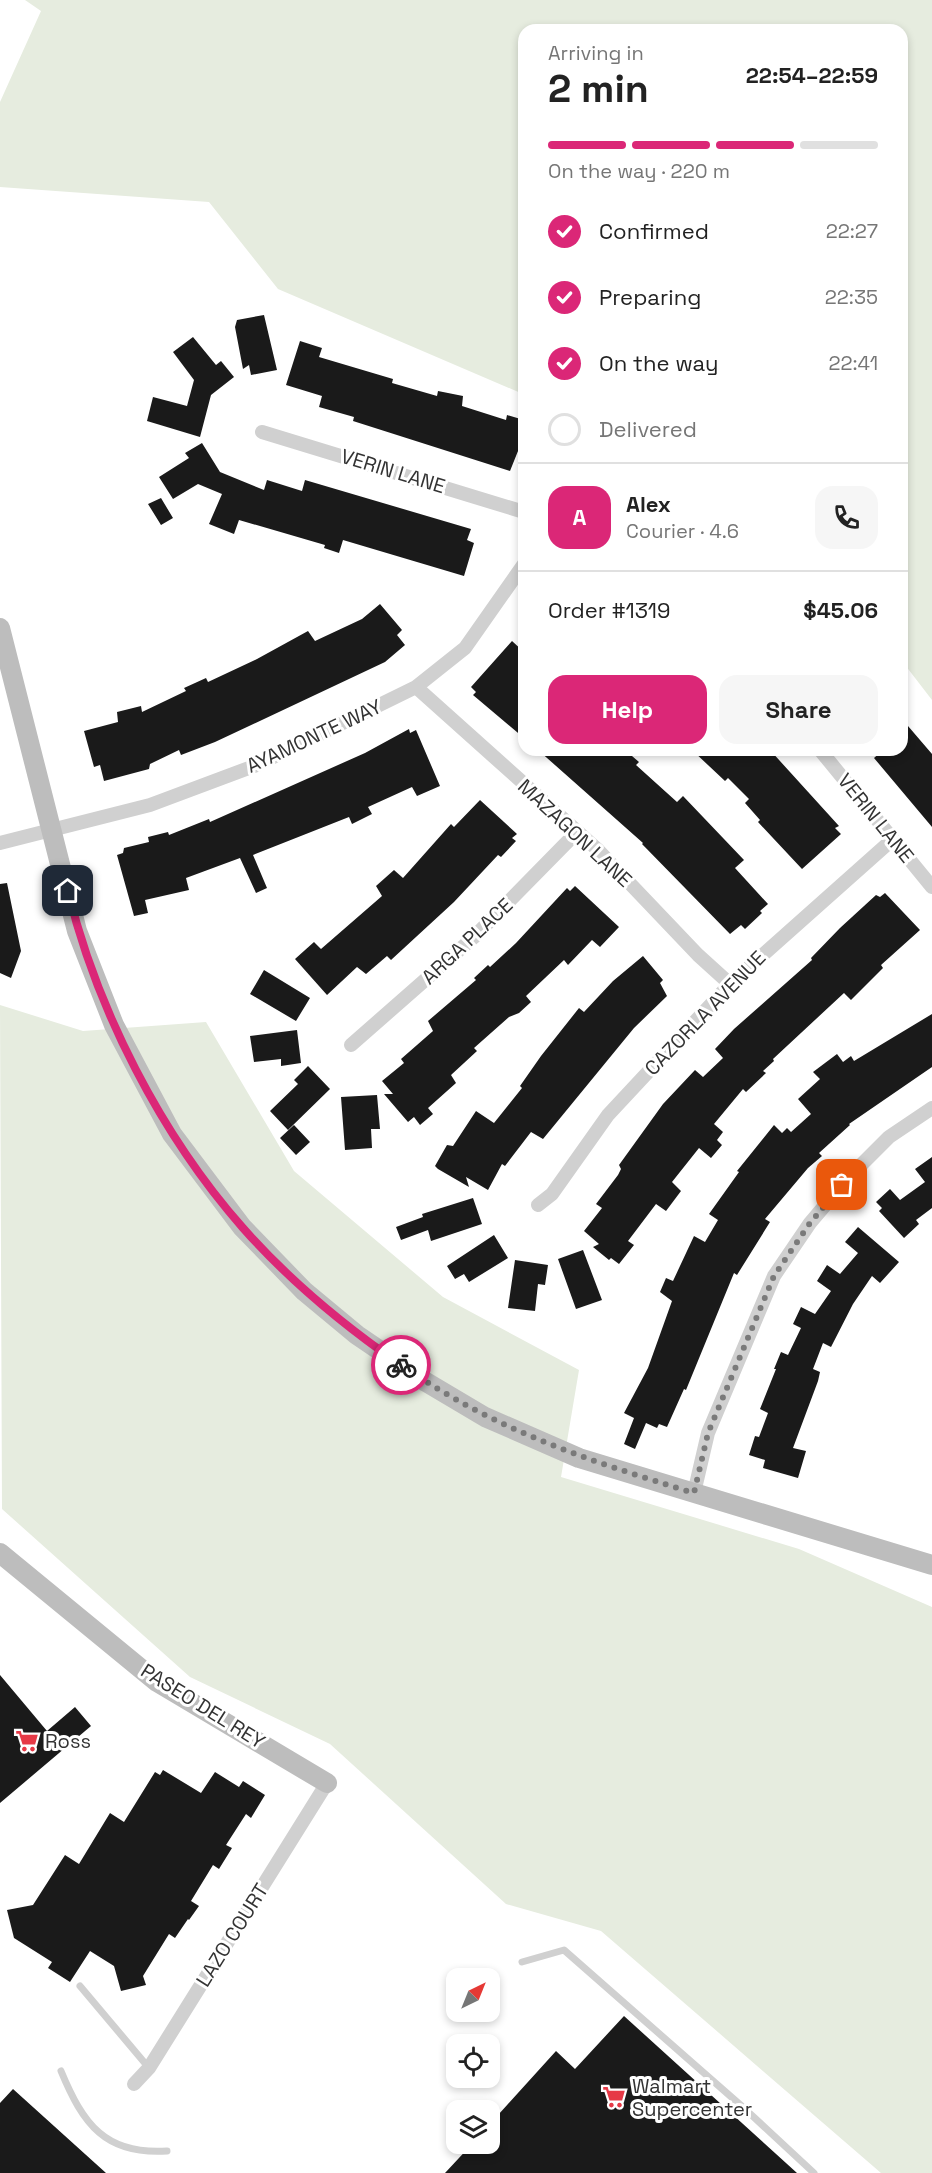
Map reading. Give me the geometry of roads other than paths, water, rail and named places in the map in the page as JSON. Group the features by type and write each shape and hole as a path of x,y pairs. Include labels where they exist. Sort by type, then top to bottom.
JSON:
{"street":[{"name":"VERIN LANE","path":"262,432 518,510"},
{"name":"AYAMONTE WAY","path":"0,843 150,805 257,765 416,687 465,648 518,573"},
{"path":"0,628 77,931 114,1025 172,1134 242,1227 304,1291 357,1335 475,1412 579,1458 932,1565"},
{"name":"MAZAGON LANE","path":"416,687 578,832 730,984"},
{"name":"VERIN LANE","path":"825,756 932,887"},
{"name":"ARGA PLACE","path":"351,1045 474,937 578,832"},
{"name":"CAZORLA AVENUE","path":"538,1205 552,1194 608,1114 730,984 893,839"},
{"path":"694,1493 708,1433 774,1276 810,1223 849,1177 890,1137 932,1108"},
{"name":"PASEO DEL REY","path":"0,1553 157,1682 327,1783"},
{"name":"LAZO COURT","path":"134,2084 149,2068 327,1783"}],"lane":[{"path":"522,1962 564,1950 746,2109 814,2173"},
{"path":"80,1986 149,2068"},
{"path":"61,2071 75,2105 93,2127 124,2149 141,2153 167,2151"}],"place":[{"name":"Ross","path":"27,1741"},
{"name":"Walmart Supercenter","path":"614,2097"}]}
